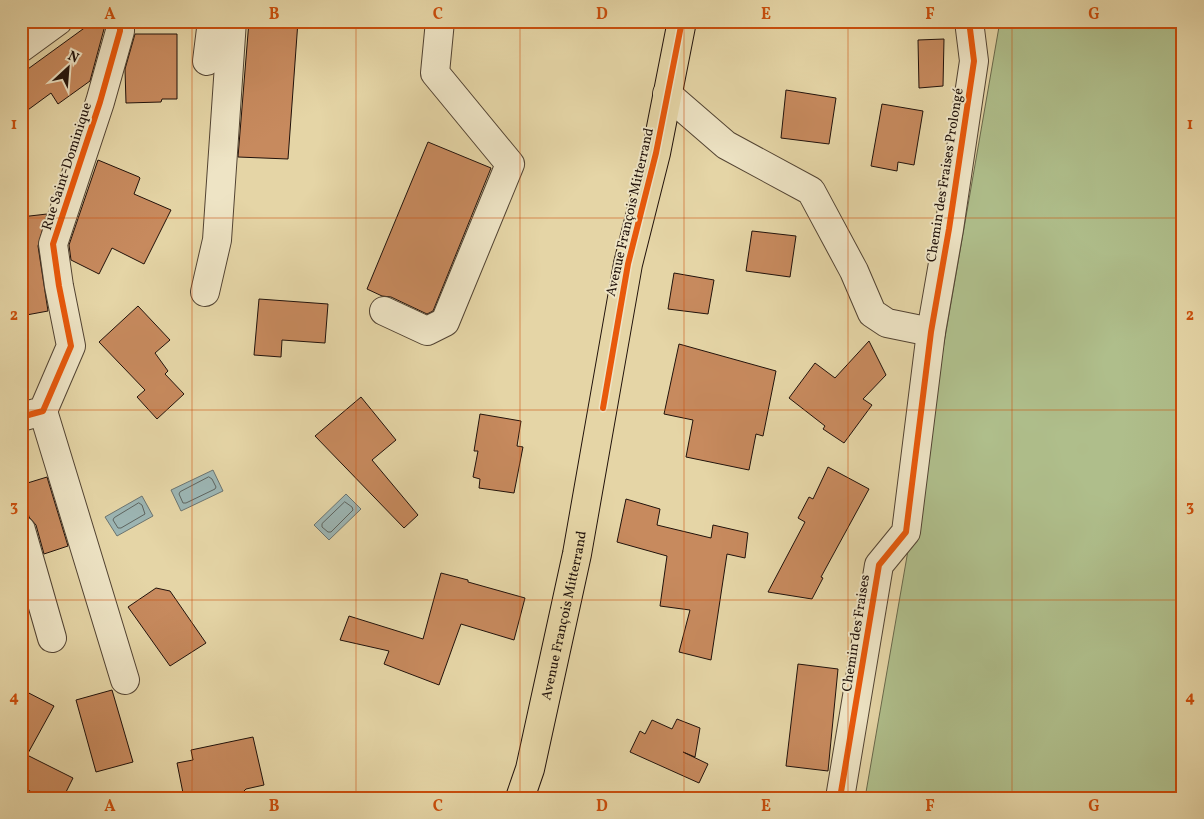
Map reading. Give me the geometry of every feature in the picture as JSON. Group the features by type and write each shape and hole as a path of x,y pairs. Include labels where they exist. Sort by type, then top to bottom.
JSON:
{"main road":[{"name":"Avenue François Mitterrand","path":"520,798 530,769 577,554 628,264 656,153 682,21"}],"street":[{"path":"21,48 58,21"},
{"name":"Rue Saint-Dominique","path":"32,414 71,346 53,244 100,102 120,31 120,21"},
{"path":"207,61 212,21"},
{"path":"205,292 217,240 232,21"},
{"path":"384,311 427,331 445,322 510,164 435,73 440,21"},
{"name":"Chemin des Fraises Prolongé","path":"931,332 949,229 974,62 969,21"},
{"path":"667,94 726,145 811,191 854,271 872,313 887,323 931,332"},
{"name":"Chemin des Fraises","path":"840,798 879,565 906,532 931,332"},
{"path":"32,414 125,680"},
{"path":"21,530 52,638"}],"green space":[{"path":"1000,21 1183,21 1183,798 865,798"}],"water":[{"path":"213,470 223,491 181,511 171,490"},
{"path":"346,494 361,509 329,540 314,525"},
{"path":"142,496 153,516 117,536 105,517"}],"building":[{"path":"94,21 100,21 104,29 90,81 58,104 51,93 21,115 21,74"},
{"path":"249,21 298,21 288,159 238,157"},
{"path":"135,34 177,34 177,99 162,99 161,102 126,103 125,69"},
{"path":"944,39 943,86 919,88 918,40"},
{"path":"786,90 836,98 829,144 781,138"},
{"path":"882,104 923,111 914,165 898,162 897,171 871,166"},
{"path":"428,142 491,168 433,311 427,314 391,297 382,296 367,289"},
{"path":"98,160 139,177 134,194 171,210 144,264 112,248 99,274 71,260 69,245"},
{"path":"47,214 38,246 48,311 21,316 21,217"},
{"path":"752,231 796,236 790,277 746,271"},
{"path":"674,273 714,280 708,314 668,309"},
{"path":"259,299 328,304 325,343 282,340 281,357 254,355"},
{"path":"138,306 170,340 155,353 168,371 165,374 184,394 157,419 137,397 145,390 99,342"},
{"path":"869,341 886,375 863,399 872,405 844,443 823,429 825,426 789,398 815,363 835,378"},
{"path":"679,344 776,371 763,436 756,434 749,470 686,457 693,420 664,414"},
{"path":"361,397 396,440 372,460 418,515 404,528 315,436"},
{"path":"480,414 521,421 517,446 523,447 514,493 479,488 480,479 473,477 478,451 474,451"},
{"path":"828,467 869,489 821,577 823,578 812,599 768,592 805,522 798,518 809,497 813,499"},
{"path":"47,477 68,546 44,554 36,525 29,517 21,485"},
{"path":"626,499 660,509 657,525 711,538 713,525 748,533 745,558 727,554 711,660 679,652 690,610 660,606 667,556 617,542"},
{"path":"441,573 525,598 514,640 461,624 439,685 384,664 389,651 340,640 349,616 423,639"},
{"path":"156,588 170,591 206,643 170,666 128,607"},
{"path":"798,664 838,669 828,771 786,766"},
{"path":"21,689 54,706 27,755 73,778 63,798 42,798 21,786"},
{"path":"112,690 133,762 96,772 76,700"},
{"path":"677,719 700,728 695,757 683,752 708,764 699,783 630,752 640,731 645,734 652,720 672,729"},
{"path":"253,737 264,785 246,789 237,798 184,798 177,763 193,760 191,750"}],"cycle path":[{"path":"21,417 43,411 71,346 53,244 100,102 120,31 120,21"},
{"path":"603,408 628,264 656,153 682,21"},
{"path":"840,798 879,565 906,532 931,332 949,229 974,61 969,21"}]}
